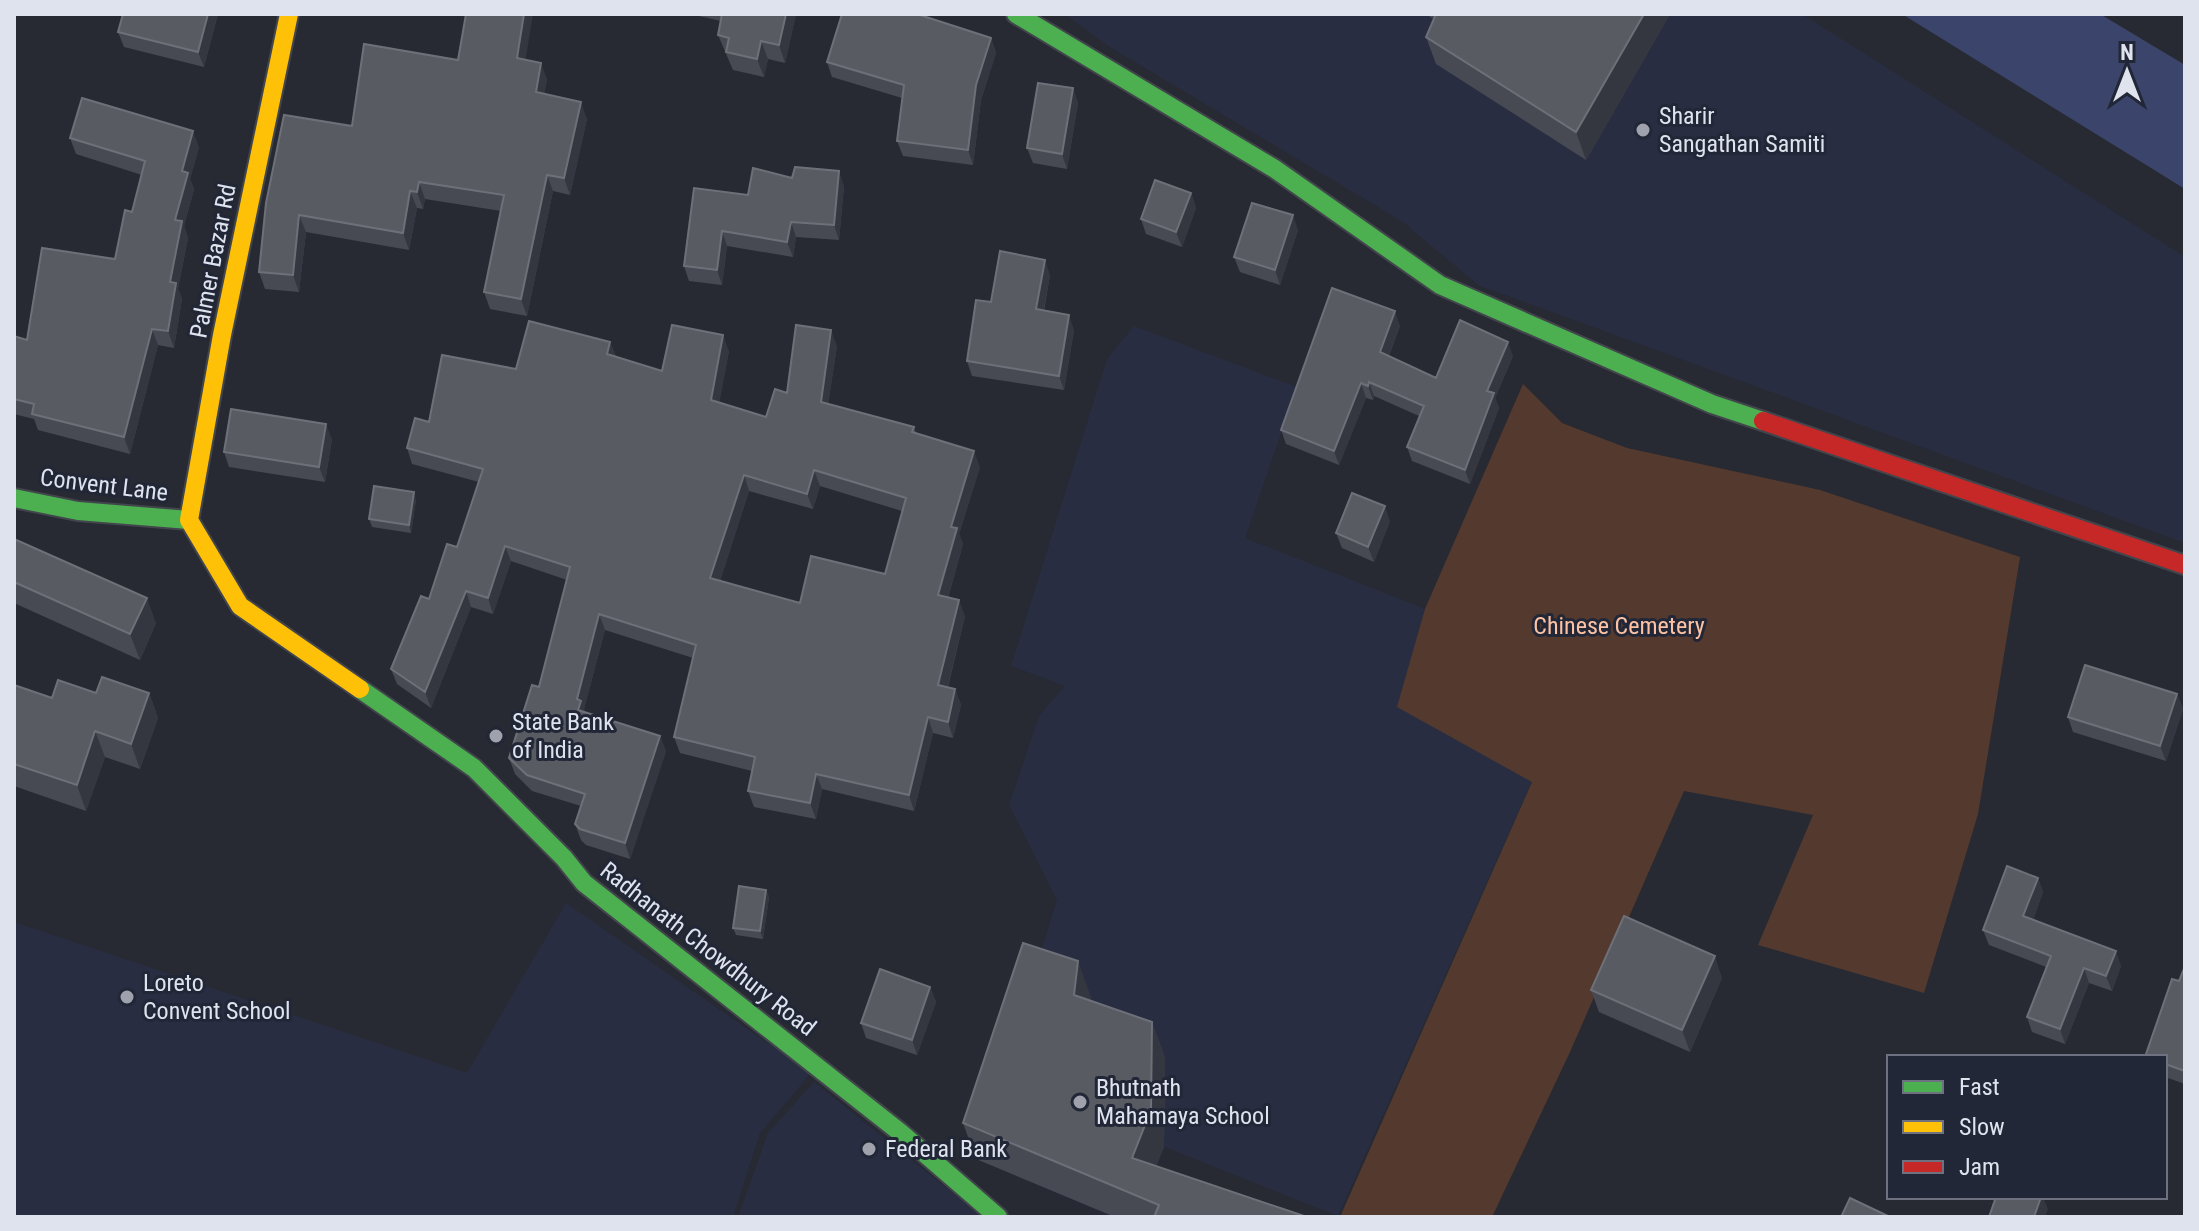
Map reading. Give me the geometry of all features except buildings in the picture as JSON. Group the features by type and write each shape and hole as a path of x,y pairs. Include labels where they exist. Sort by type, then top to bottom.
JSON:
{"street":[{"name":"Palmer Bazar Rd","path":"189,520 222,335 289,14"},
{"path":"1016,14 1275,169 1440,285 1712,404 2185,565"},
{"name":"Convent Lane","path":"14,498 78,511 189,520"},
{"name":"Radhanath Chowdhury Road","path":"189,520 240,606 474,768 564,858 584,883 901,1133 998,1217"}],"shaded area":[{"path":"1065,14 1802,14 2185,257 2185,543 1478,285 1403,222 1110,47"},
{"path":"1134,326 1297,387 1245,538 1425,609 1398,707 1532,781 1338,1216 1165,1147 1135,1217 1113,1217 976,1159 1057,900 1009,805 1039,716 1065,686 1011,666 1107,359"},
{"name":"Loreto Convent School","path":"566,903 811,1073 760,1133 733,1217 14,1217 14,922 467,1073"},
{"path":"814,1082 983,1217 738,1217 768,1133"}],"green space":[{"name":"Chinese Cemetery","path":"1523,384 1562,423 1627,448 1820,490 2020,557 1978,814 1924,993 1758,945 1813,815 1684,791 1570,1052 1492,1217 1340,1217 1532,782 1397,707 1425,609"}],"water":[{"path":"1902,14 2100,14 2185,65 2185,189"}],"traffic: fast":[{"path":"1016,14 1275,169 1440,285 1712,404 1763,421"},
{"path":"14,498 78,511 189,520"},
{"path":"360,689 474,768 564,858 584,883 901,1133 998,1217"}],"traffic: slow":[{"path":"189,520 222,335 289,14"},
{"path":"189,520 240,606 360,689"}],"traffic: jam":[{"path":"1763,421 2185,565"}],"place":[{"name":"Sharir Sangathan Samiti","path":"1643,130"},
{"name":"State Bank of India","path":"496,736"},
{"name":"Loreto Convent School","path":"127,997"},
{"name":"Bhutnath Mahamaya School","path":"1080,1102"},
{"name":"Federal Bank","path":"869,1149"}]}
